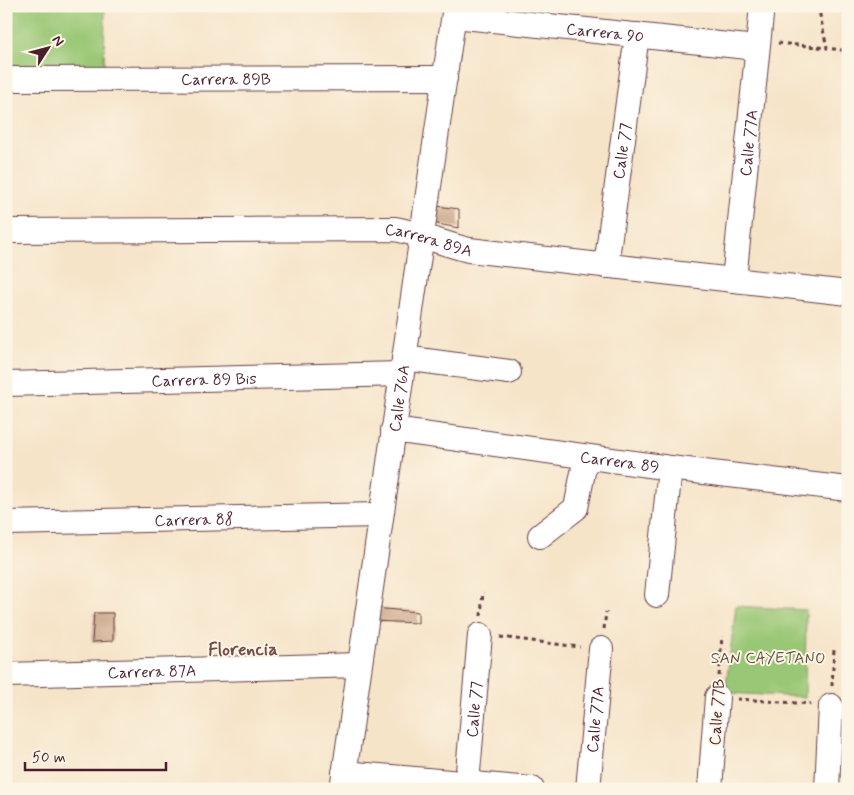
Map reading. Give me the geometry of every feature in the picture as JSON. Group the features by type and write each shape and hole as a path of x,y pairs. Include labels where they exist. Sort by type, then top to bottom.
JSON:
{"street":[{"name":"Calle 77A","path":"734,280 762,7"},
{"name":"Carrera 90","path":"454,11 637,35 757,48"},
{"name":"Calle 76A","path":"343,781 454,11"},
{"name":"Calle 77","path":"606,266 637,35"},
{"name":"Carrera 89B","path":"6,78 445,78"},
{"name":"Carrera 89A","path":"6,230 396,229 422,234 447,245 469,250 848,293"},
{"name":"Carrera 89 Bis","path":"6,384 402,366 509,372"},
{"name":"Carrera 89","path":"393,430 670,468 848,489"},
{"path":"540,536 576,508 586,457"},
{"path":"657,595 670,468"},
{"name":"Carrera 88","path":"6,523 380,515"},
{"name":"Calle 77","path":"467,783 480,635"},
{"name":"Calle 77A","path":"588,789 601,649"},
{"name":"Carrera 87A","path":"6,675 359,665"},
{"name":"Calle 77B","path":"710,789 717,697"},
{"path":"827,789 831,706"},
{"path":"343,781 467,783 532,789"}],"path":[{"path":"818,6 827,48"},
{"path":"762,7 848,10"},
{"path":"782,44 848,51"},
{"path":"480,635 601,649"},
{"name":"Calle 77B","path":"717,697 722,636"},
{"path":"717,697 831,706 834,649"}],"green space":[{"path":"6,6 105,6 104,75 6,73"},
{"name":"SAN CAYETANO","path":"736,606 806,610 805,697 725,693"}],"building":[{"path":"429,205 459,209 459,228 427,222"},
{"path":"374,608 418,612 418,623 372,621"},
{"path":"94,613 113,613 113,641 92,642"}],"district":[{"name":"Florencia","path":"243,649"}]}
